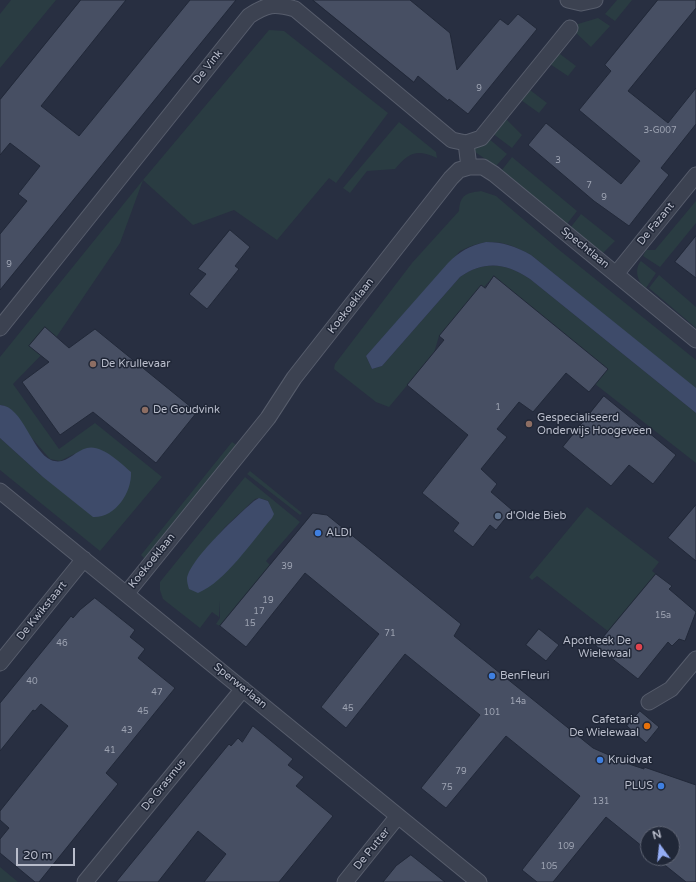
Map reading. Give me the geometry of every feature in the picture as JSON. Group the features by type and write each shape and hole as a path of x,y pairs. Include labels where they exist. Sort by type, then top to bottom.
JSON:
{"street":[{"name":"De Vink","path":"0,328 249,16 264,6 280,5 295,9 452,140 466,143"},
{"path":"469,167 466,143 481,138 570,28"},
{"name":"Spechtlaan","path":"469,167 483,167 494,174 696,340"},
{"name":"Koekoeklaan","path":"126,594 268,418 294,378 451,178 459,170 469,167"},
{"name":"De Fazant","path":"616,274 696,175"},
{"name":"Sperwerlaan","path":"0,491 479,882"},
{"name":"De Kwikstaart","path":"0,663 84,559"},
{"path":"649,702 671,689 696,659"},
{"name":"De Grasmus","path":"85,882 243,689"},
{"name":"De Putter","path":"345,882 398,816"}],"shaded area":[{"path":"11,0 56,0 0,68 0,14"},
{"path":"617,0 632,0 615,21 605,14"},
{"path":"598,18 610,26 591,47 575,32 578,24"},
{"path":"269,30 284,31 388,113 336,183 329,178 277,240 234,210 193,225 143,180"},
{"path":"560,54 576,66 568,76 550,64 552,58"},
{"path":"530,90 547,103 539,113 521,100"},
{"path":"507,120 522,135 512,148 492,133 502,121"},
{"path":"399,122 436,152 437,158 419,153 414,154 405,159 395,169 367,171 350,193 343,188"},
{"path":"488,138 507,154 496,166 475,152 475,147"},
{"path":"512,157 577,211 567,224 502,170"},
{"path":"143,180 120,243 51,345 13,384 59,449 95,423 162,477 100,551 0,470 0,438 43,477 76,453 60,461 50,459 3,405 0,405 0,357"},
{"path":"481,191 496,196 558,249 696,360 696,389 531,255 504,243 496,242 479,244 460,251 366,356 372,369 382,366 460,277 478,268 487,266 504,267 530,279 696,413 696,463 595,384 494,276 439,336 434,353 389,407 376,402 334,369 335,364 412,263 459,211 462,198 468,194"},
{"path":"696,201 696,223 660,267 643,256 646,250 655,250"},
{"path":"581,214 615,241 603,253 571,227"},
{"path":"641,261 656,273 646,288 640,282 637,271"},
{"path":"659,275 696,307 696,328 649,288"},
{"path":"232,442 238,446 145,559 141,555"},
{"path":"250,471 302,513 300,515 247,474"},
{"path":"245,477 300,522 266,561 271,566 220,626 216,624 220,618 220,601 219,617 212,612 200,628 163,599 160,590 160,582","holes":["259,498 269,501 195,563 225,527 255,499"]},
{"path":"587,507 659,562 652,571 656,574 609,632 537,576 532,580 529,577"},
{"path":"0,867 18,882 0,882"}],"water":[{"path":"486,242 509,245 531,255 696,388 696,413 530,279 504,267 487,266 478,268 460,277 382,366 372,369 366,356 448,263 465,250"},
{"path":"0,405 8,407 15,413 38,448 51,460 66,460 87,448 104,451 116,459 131,472 129,488 121,503 108,513 93,517 43,477 0,438"},
{"path":"259,498 268,501 274,514 272,518 238,560 218,580 208,588 198,593 189,589 187,579 196,561 226,527"}],"building":[{"path":"81,0 126,0 41,106 79,136 190,0 236,0 0,290 0,234 27,201 18,194 40,166 10,143 0,155 0,100"},
{"path":"313,0 410,0 450,33 457,70 500,19 508,25 518,14 537,29 468,114 449,99 448,101 418,76 414,82"},
{"path":"658,0 696,0 696,8 628,91 668,123 696,88 696,124 661,168 669,175 629,226 594,201 528,145 546,123 621,184 640,161 579,110 611,71 605,65"},
{"path":"230,230 250,247 235,266 239,269 207,309 189,294 206,274 198,269"},
{"path":"696,236 696,278 675,262"},
{"path":"494,276 608,369 589,392 566,373 533,412 519,402 497,429 507,437 481,469 497,484 491,492 512,510 496,530 490,525 473,547 453,531 459,523 422,493 468,435 407,385 444,340 439,336 481,285 485,288"},
{"path":"45,327 69,348 95,329 197,412 156,463 93,412 60,435 22,382 49,362 29,346"},
{"path":"604,396 676,455 653,484 629,465 611,486 563,447"},
{"path":"696,505 696,561 668,538"},
{"path":"313,513 327,515 461,624 454,636 593,748 629,764 644,769 644,767 696,785 696,882 686,882 666,866 680,866 680,826 640,826 640,845 606,817 553,882 537,882 522,870 580,796 506,736 446,808 421,788 480,715 405,654 346,728 321,707 379,634 305,573 246,647 220,626"},
{"path":"656,574 672,586 669,589 696,612 685,641 679,639 672,646 668,642 638,679 596,646"},
{"path":"95,598 135,630 130,637 145,649 138,658 175,688 106,773 118,784 39,882 35,882 0,853 0,839 9,828 0,820 0,811 68,726 41,704 35,711 33,710 0,751 0,703 71,616 73,618 80,610"},
{"path":"539,629 559,645 546,661 526,645"},
{"path":"640,711 659,727 646,743 627,726"},
{"path":"253,726 293,759 288,765 304,777 296,786 333,816 279,882 204,882 226,854 198,831 158,882 116,882 229,744 231,746 238,738 242,742"},
{"path":"411,855 445,882 383,882 396,866"}],"place":[{"name":"De Krullevaar","path":"93,364"},
{"name":"De Goudvink","path":"145,410"},
{"name":"Gespecialiseerd Onderwijs Hoogeveen","path":"529,424"},
{"name":"d'Olde Bieb","path":"498,516"},
{"name":"ALDI","path":"318,533"},
{"name":"Apotheek De Wielewaal","path":"639,647"},
{"name":"BenFleuri","path":"492,676"},
{"name":"Cafetaria De Wielewaal","path":"647,726"},
{"name":"Kruidvat","path":"600,760"},
{"name":"PLUS","path":"661,786"}]}
